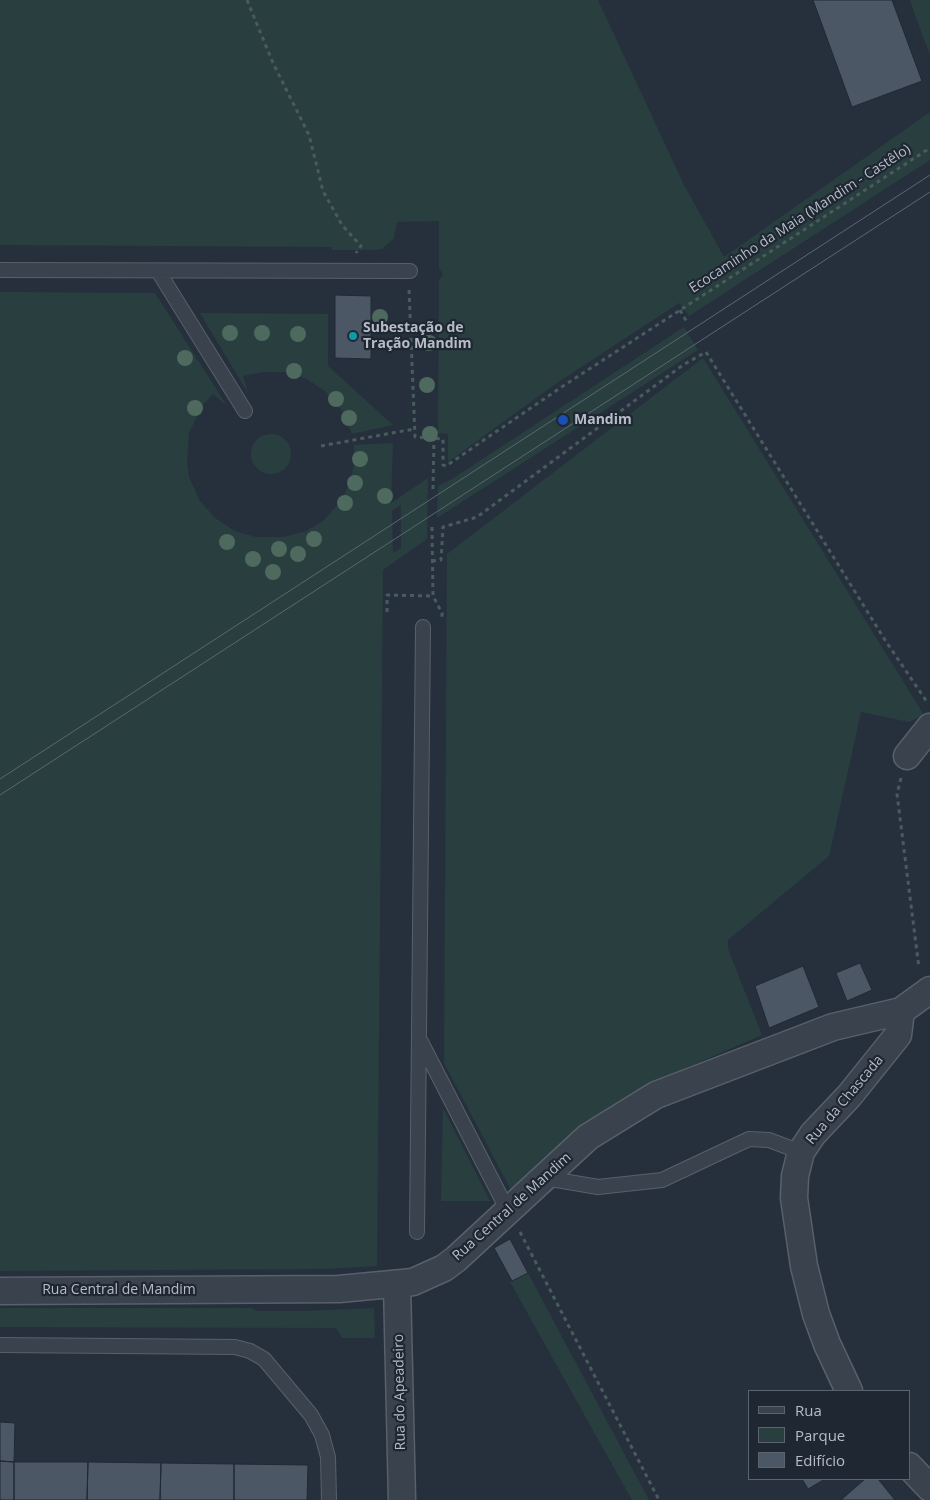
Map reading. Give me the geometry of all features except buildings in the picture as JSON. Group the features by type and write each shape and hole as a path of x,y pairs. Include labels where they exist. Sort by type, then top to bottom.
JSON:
{"street":[{"path":"907,756 930,727"},
{"name":"Rua Central de Mandim","path":"0,1291 339,1289 413,1282 444,1268 513,1220 545,1178 588,1137 656,1096 834,1028 901,1011 926,994"},
{"name":"Rua da Chascada","path":"849,1390 826,1344 816,1314 804,1266 794,1198 795,1176 801,1152 813,1134 849,1096 898,1035 901,1011"},
{"name":"Rua do Apeadeiro","path":"397,1285 402,1500"},
{"path":"910,1467 930,1488"}],"lane":[{"path":"0,270 158,271 410,278"},
{"path":"158,271 245,410"},
{"path":"417,1232 423,627"},
{"path":"419,1040 513,1220"},
{"path":"545,1178 598,1186 662,1180 749,1138 769,1140 801,1152"},
{"path":"0,1345 235,1347 250,1351 264,1359 311,1415 322,1436 328,1457 329,1500"}],"path":[{"path":"247,0 273,63 309,135 323,191 342,225 361,246 355,255"},
{"name":"Ecocaminho da Maia (Mandim - Castêlo)","path":"434,438 443,439 442,465 446,466 560,388 930,148"},
{"path":"410,278 414,429 415,437 434,438 433,489"},
{"path":"681,309 688,324"},
{"path":"703,347 885,640 926,702 930,704"},
{"path":"432,561 441,560 443,527 477,517 683,365 706,352"},
{"path":"321,446 414,429"},
{"path":"432,527 432,596 442,613"},
{"path":"387,612 387,595 432,596"},
{"path":"907,756 897,794 926,994"},
{"path":"513,1220 659,1500"}],"green space":[{"path":"0,0 598,0 684,185 724,257 930,112 930,160 689,316 679,303 557,383 448,462 448,434 438,433 439,281 443,274 439,268 439,221 397,222 394,238 382,249 373,250 332,250 332,247 0,245"},
{"path":"910,0 930,0 930,55 915,15"},
{"path":"0,292 155,293 227,406 213,394 202,406 189,433 187,461 189,477 200,501 215,518 235,531 256,537 284,537 306,531 323,521 340,502 348,487 354,466 354,445 393,443 391,503 428,478 427,539 383,570 377,1266 327,1269 0,1271","holes":["401,505 401,548 393,553 392,510"]},
{"path":"200,313 328,314 328,366 393,425 352,434 343,412 326,392 307,379 285,372 263,372 243,376 248,393"},
{"path":"684,327 698,350 437,518 438,486 452,479"},
{"path":"703,358 924,715 909,722 861,712 829,856 728,940 728,949 762,1035 663,1078 606,1112 512,1192 444,1063 447,554"},
{"path":"271,434 285,440 291,454 285,468 271,474 257,468 251,454 257,440"},
{"path":"443,1108 490,1201 441,1201"},
{"path":"528,1273 649,1500 632,1500 510,1282"},
{"path":"0,1308 252,1308 257,1311 303,1311 374,1308 375,1338 342,1338 336,1328 0,1327"}],"tram line":[{"path":"0,779 930,175"},
{"path":"0,795 930,192"}],"place":[{"name":"Subestação de Tração Mandim","path":"353,336"},
{"name":"Mandim","path":"563,420"}]}
